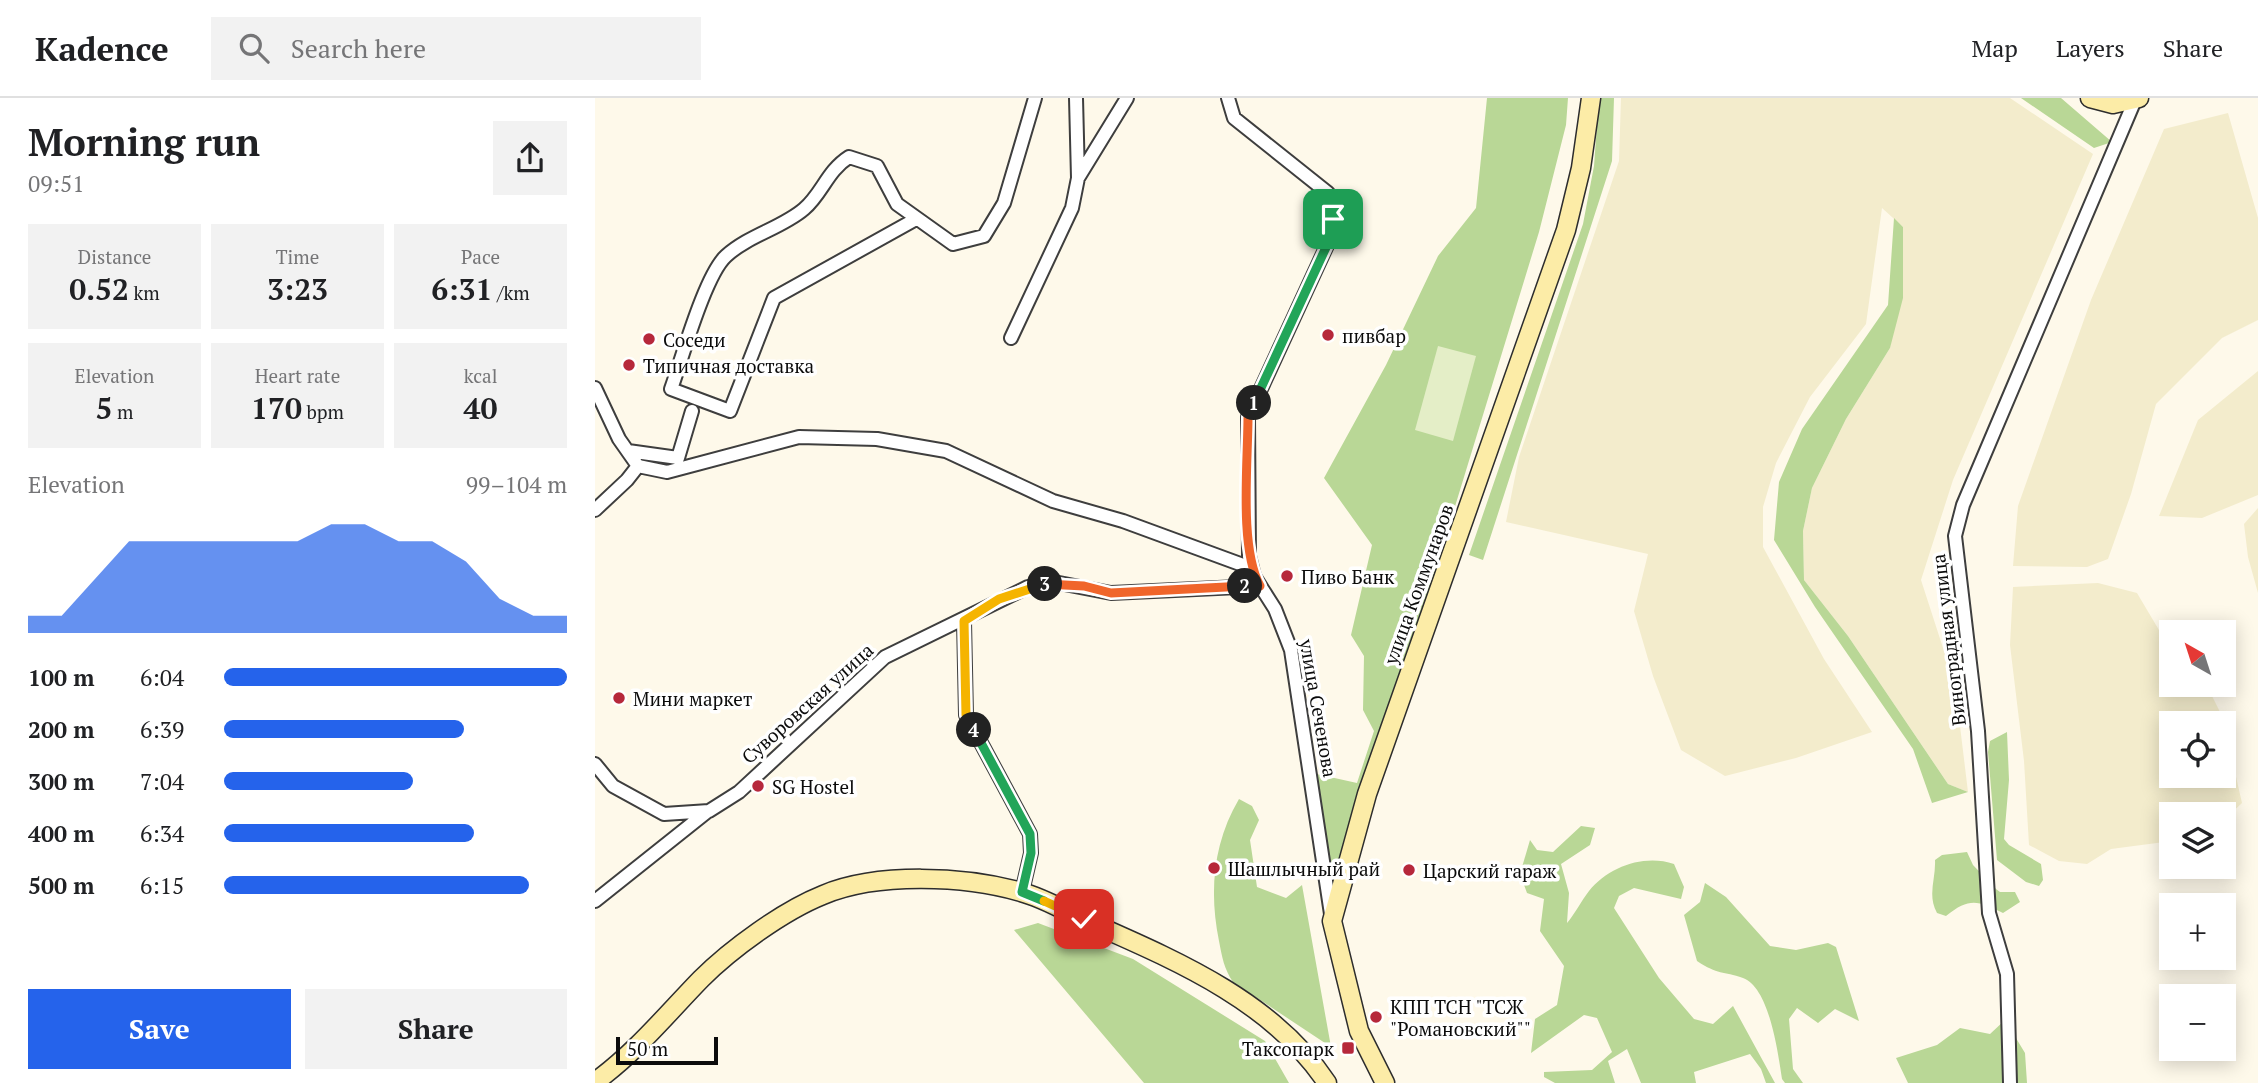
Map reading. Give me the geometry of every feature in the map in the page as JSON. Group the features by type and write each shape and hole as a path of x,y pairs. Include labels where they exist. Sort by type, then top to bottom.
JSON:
{"main road":[{"name":"улица Коммунаров","path":"1385,1083 1359,1031 1332,921 1367,794 1566,230 1581,168 1591,98"},
{"path":"2090,98 2113,104 2137,99"},
{"path":"595,1082 612,1080 703,977 769,925 823,895 884,881 935,880 1022,897 1146,947 1264,1014 1327,1083"},
{"path":"1022,897 1228,999 1259,1020 1317,1083"}],"street":[{"path":"916,219 774,298 730,411 671,389 709,277 724,258 752,236 804,209 834,166 849,157 877,166 897,204 953,244 984,236 1004,203 1035,98"},
{"path":"1011,338 1072,208 1078,178 1076,98"},
{"path":"1078,178 1127,98"},
{"name":"улица Сеченова","path":"1228,98 1234,118 1328,193 1335,228 1248,417 1251,568 1275,609 1291,650 1332,921"},
{"name":"Виноградная улица","path":"2010,1083 2007,974 1989,913 1978,731 1955,536 1963,505 2137,99"},
{"path":"595,388 619,439 638,466 667,472 799,438 877,439 946,451 1053,501 1223,554 1251,568"},
{"path":"628,451 678,458 692,411"},
{"path":"595,510 628,480 638,466"},
{"name":"Суворовская улица","path":"595,901 709,811 739,792 885,657 964,621 999,599 1028,587 1054,582 1111,593 1260,586"},
{"path":"964,621 966,715 1030,834 1031,853 1022,897"},
{"name":"Суворовская улица","path":"595,764 613,786 664,814 709,811"}],"shaded area":[{"path":"1621,98 2010,98 2093,154 1953,480 1921,580 1955,685 1968,792 1948,784 1848,636 1804,580 1803,531 1812,488 1846,419 1890,348 1903,227 1882,208 1866,324 1810,397 1776,463 1763,507 1763,547 1824,659 1872,732 1796,758 1725,776 1681,750 1653,676 1634,611 1648,554 1506,522 1519,457 1619,161"},
{"path":"2228,113 2258,218 2258,320 2222,338 2156,404 2131,494 2108,559 2087,567 2013,566 2018,506 2091,300 2164,129"},
{"path":"2258,371 2258,495 2202,518 2159,516 2198,420"},
{"path":"2258,508 2258,593 2248,557 2244,524"},
{"path":"2098,583 2137,593 2159,630 2159,697 2212,697 2220,711 2159,711 2159,788 2236,788 2236,777 2242,803 2236,809 2236,802 2159,802 2159,843 2111,849 2087,864 2059,861 2029,845 2024,761 2010,645 2013,587"}],"green space":[{"path":"1487,98 1568,98 1566,125 1539,232 1367,794 1332,921 1312,773 1357,783 1374,731 1363,710 1364,656 1351,635 1372,545 1324,478 1386,365 1438,256 1476,208"},
{"path":"1599,98 1614,98 1612,161 1483,560 1469,555 1583,224 1594,166"},
{"path":"2021,98 2061,98 2112,142 2094,148"},
{"path":"1894,218 1903,227 1903,298 1890,348 1846,419 1812,488 1803,531 1804,580 1848,636 1948,784 1968,792 1932,803 1913,749 1815,607 1774,540 1779,482 1802,429 1888,305"},
{"path":"1438,346 1476,356 1453,441 1415,430"},
{"path":"2007,732 2009,780 2004,839 2009,845 2041,864 2043,880 2039,886 2026,882 1997,860 1988,752 1990,741"},
{"path":"1239,799 1252,806 1259,820 1250,840 1257,887 1286,898 1302,885 1331,1047 1233,982 1225,968 1214,904 1215,868 1223,833"},
{"path":"1581,826 1595,828 1590,845 1561,864 1569,893 1567,923 1597,882 1617,869 1651,860 1674,864 1684,887 1681,899 1634,888 1619,896 1614,908 1659,978 1694,1019 1713,1024 1733,1006 1775,1083 1766,1083 1761,1069 1750,1054 1694,1072 1696,1083 1641,1083 1627,1049 1608,1061 1615,1083 1555,1083 1544,1077 1544,1072 1592,1070 1612,1052 1597,1018 1584,1015 1531,1053 1535,1019 1557,1005 1564,966 1540,931 1544,899 1527,893 1520,874 1530,840 1537,850 1553,852"},
{"path":"1967,852 1973,865 1996,889 2000,892 2015,892 2020,902 2003,913 1974,903 1962,906 1946,916 1937,913 1932,893 1935,860 1942,855"},
{"path":"1705,883 1726,897 1770,946 1796,950 1828,943 1836,947 1859,1021 1835,1009 1818,1023 1797,1008 1789,1019 1793,1069 1803,1083 1785,1083 1782,1079 1771,1023 1760,994 1752,984 1697,961 1684,915 1700,902"},
{"path":"1038,923 1133,959 1265,1041 1289,1083 1144,1083 1014,930"},
{"path":"2005,1020 2025,1053 2027,1083 1908,1083 1896,1058 1937,1045 1960,1028 1990,1034"}],"place":[{"name":"пивбар","path":"1328,335"},
{"name":"Соседи","path":"649,339"},
{"name":"Типичная доставка","path":"629,365"},
{"name":"Пиво Банк","path":"1287,576"},
{"name":"Мини маркет","path":"619,698"},
{"name":"SG Hostel","path":"758,786"},
{"name":"Шашлычный рай","path":"1214,868"},
{"name":"Царский гараж","path":"1409,870"},
{"name":"КПП ТСН \"ТСЖ \"Романовский\"\"","path":"1376,1017"},
{"name":"Таксопарк","path":"1348,1048"}],"route":[{"path":"1084,919 1022,892 1031,853 1030,834 966,715 964,621 999,599 1028,587 1054,582 1111,593 1260,586 1251,568 1248,542 1248,417 1335,228 1333,219"}]}
